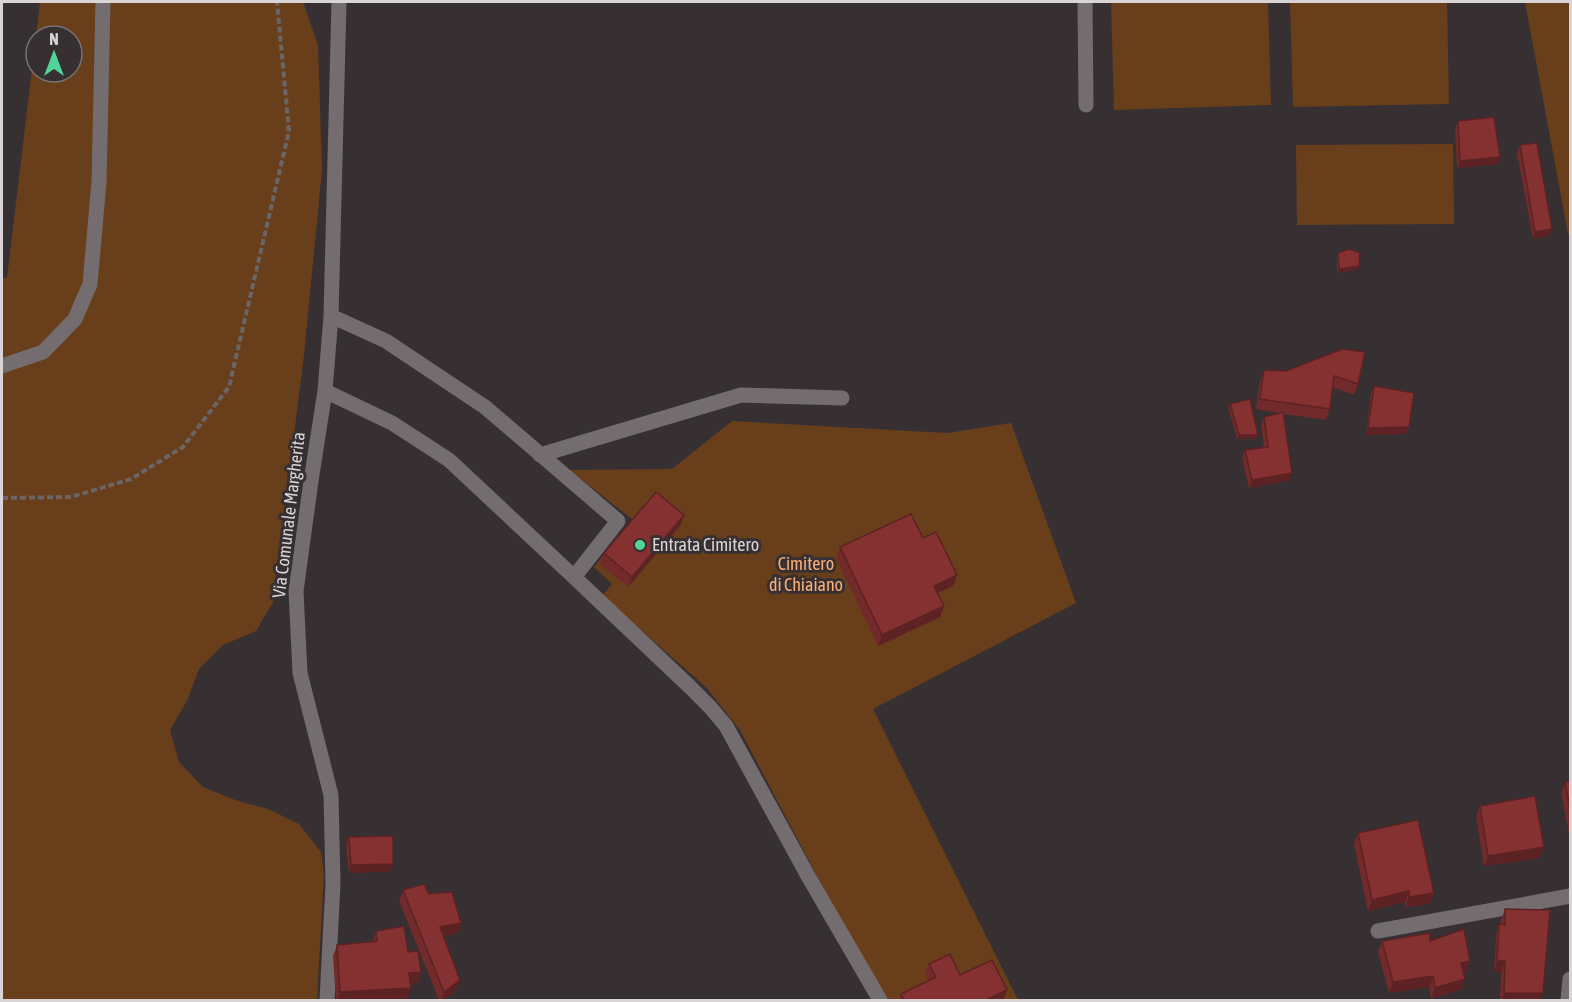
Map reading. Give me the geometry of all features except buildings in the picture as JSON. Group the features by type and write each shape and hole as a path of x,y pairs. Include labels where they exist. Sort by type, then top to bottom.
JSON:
{"street":[{"path":"2,366 43,352 75,319 90,284 99,182 103,2"},
{"name":"Via Comunale Margherita","path":"327,1000 333,884 331,795 300,673 296,591 325,391 331,316 339,2"},
{"path":"1085,2 1086,105"},
{"path":"331,316 386,341 486,407 618,521 574,577"},
{"path":"325,391 392,423 449,460 710,707 726,726 879,1000"},
{"path":"540,455 741,395 842,399"},
{"path":"1377,931 1570,896"},
{"path":"1568,1000 1570,979"}],"path":[{"path":"2,498 71,496 132,479 183,447 229,387 289,131 277,2"}],"green space":[{"path":"40,2 303,2 318,45 322,170 304,355 273,602 256,631 223,645 199,669 187,701 170,730 179,762 203,787 235,800 268,809 299,824 321,852 324,874 317,1000 2,1000 2,278 7,278 30,84 84,84 84,24 37,24"},
{"path":"1111,2 1268,2 1271,105 1114,110"},
{"path":"1290,2 1447,2 1449,104 1293,107"},
{"path":"1525,2 1570,2 1570,234 1568,234"},
{"path":"1453,144 1454,224 1297,225 1296,145"},
{"name":"Cimitero di Chiaiano","path":"732,421 947,433 1011,423 1076,603 873,709 1018,1000 886,1000 740,730 706,687 602,596 612,584 594,567 632,519 569,470 672,469"}],"place":[{"name":"Entrata Cimitero","path":"640,545"}]}
